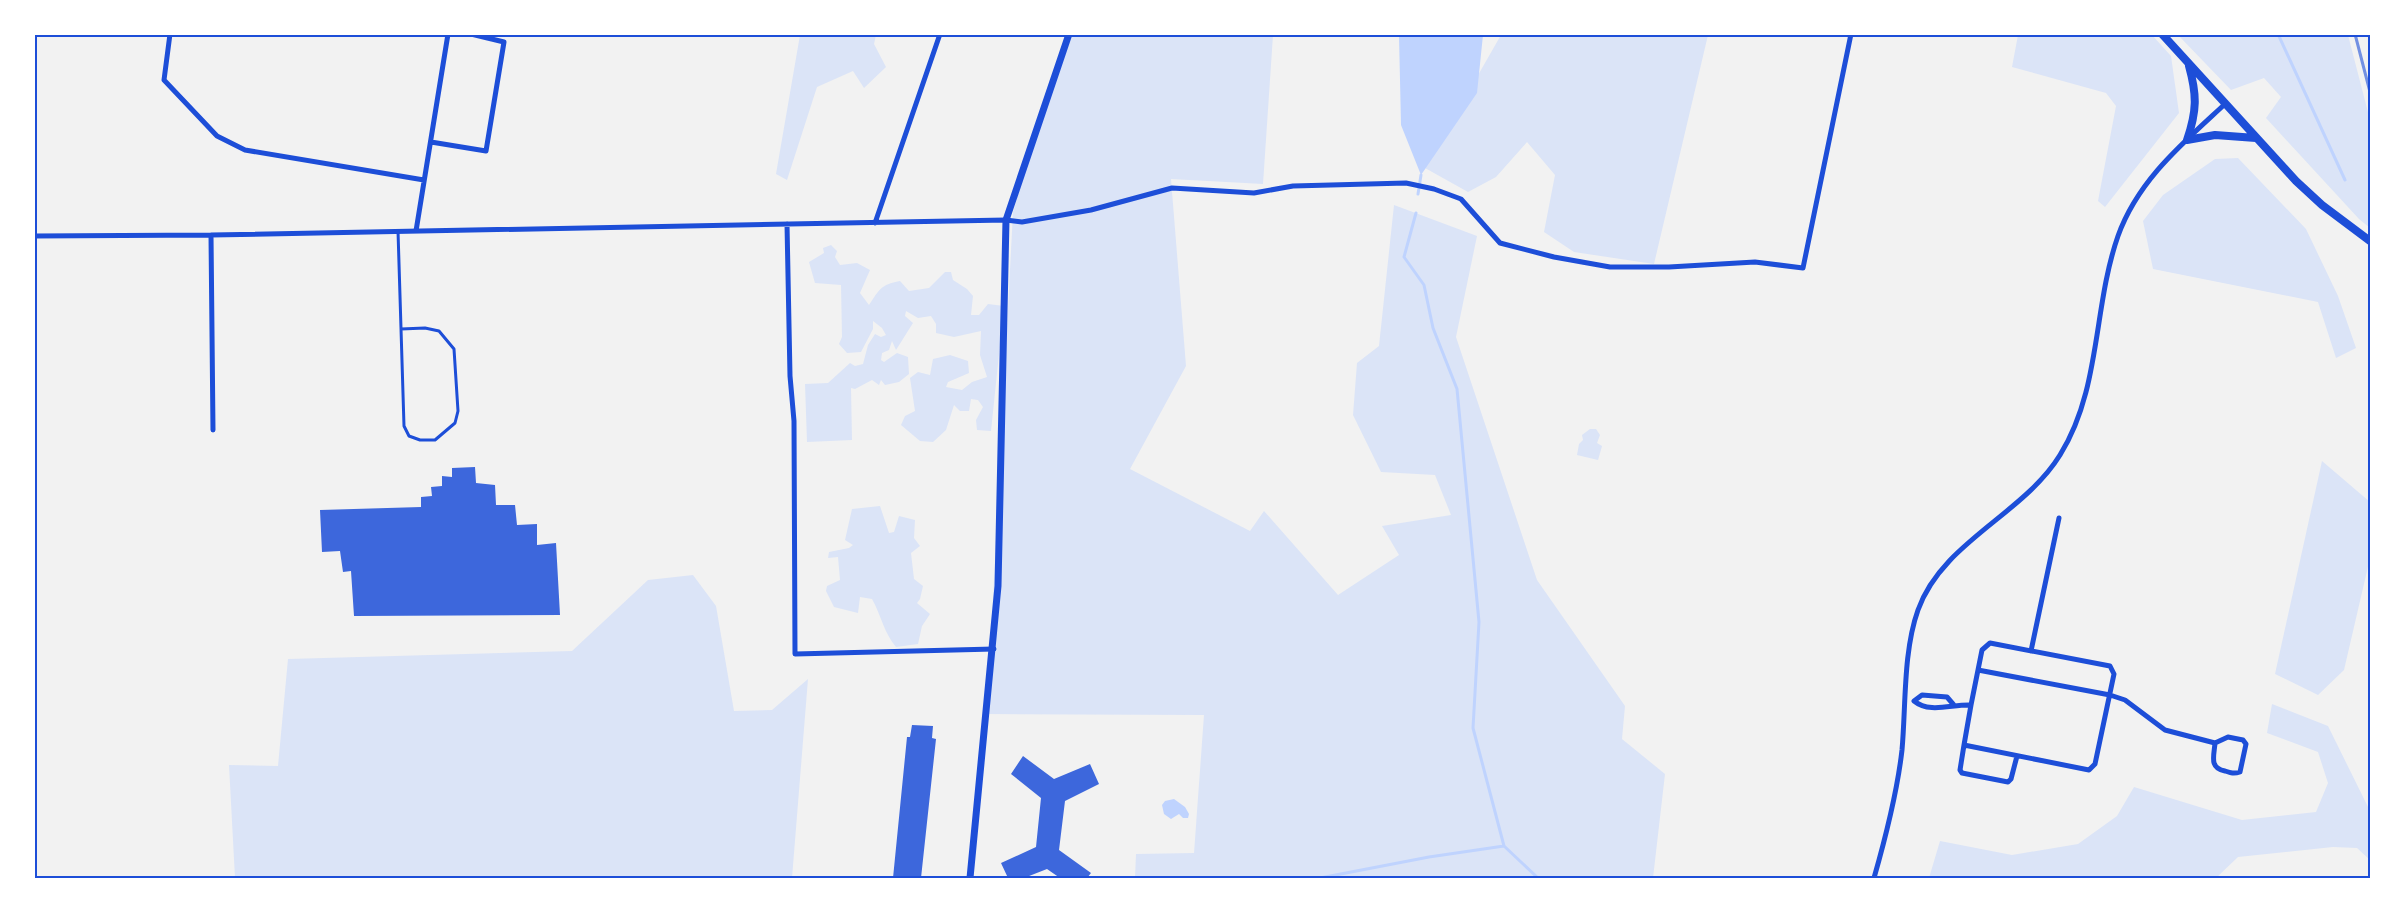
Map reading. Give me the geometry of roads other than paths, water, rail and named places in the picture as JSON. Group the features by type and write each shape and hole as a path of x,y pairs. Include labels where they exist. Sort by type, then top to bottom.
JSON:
{"main road":[{"path":"2162,34 2256,138 2322,205 2370,241"},
{"path":"2188,63 2196,94 2187,140 2215,135 2256,138"}],"street":[{"path":"170,34 164,80 217,136 245,150 424,180"},
{"path":"416,231 448,34"},
{"path":"431,142 486,151 504,42 471,34"},
{"path":"875,223 940,34"},
{"path":"970,879 994,649 1000,531 1006,220 1069,34"},
{"path":"34,236 211,235 1006,220 1022,222 1091,210 1172,188 1254,193 1293,186 1406,183 1434,189 1461,200 1500,243 1554,257 1610,267 1669,267 1755,262 1803,268 1851,34"},
{"path":"1875,879 1898,784 1913,625 1927,591 1936,577 1958,553 2032,490 2046,475 2064,448 2079,416 2111,258 2127,214 2151,176 2225,104"},
{"path":"788,224 790,376 794,421 795,654 994,649"},
{"path":"211,235 213,430"},
{"path":"2031,651 2059,518"},
{"path":"1964,745 2089,770 2095,764 2110,695 2114,674 2110,666 1990,644 1982,650 1971,705 1964,745 1960,770 1962,773 2008,782 2011,779 2017,756"},
{"path":"1978,670 2110,695 2125,700 2165,730 2215,743 2228,737 2245,741 2240,772 2237,774 2218,770 2215,767 2213,763 2215,743"},
{"path":"1914,701 1922,695 1947,697 1953,704"},
{"path":"1906,700 1914,701 1922,707 1945,708 1953,704 1971,705"}],"lane":[{"path":"398,231 401,329 404,426 409,436 420,440 435,440 455,423 458,411 454,349 439,331 425,328 401,329"}],"water":[{"path":"1399,35 1483,35 1477,93 1421,175 1401,125"},
{"path":"1174,799 1185,807 1189,814 1188,818 1183,818 1179,814 1171,819 1164,814 1162,805 1165,801"}],"waterway":[{"path":"2278,34 2345,180"},
{"path":"1418,194 1421,175"},
{"path":"1416,213 1404,257 1424,285 1433,328 1457,389 1479,622 1473,728 1504,846 1538,878"},
{"path":"1320,878 1429,857 1504,846"}],"railway":[{"path":"2355,34 2370,92"}]}
